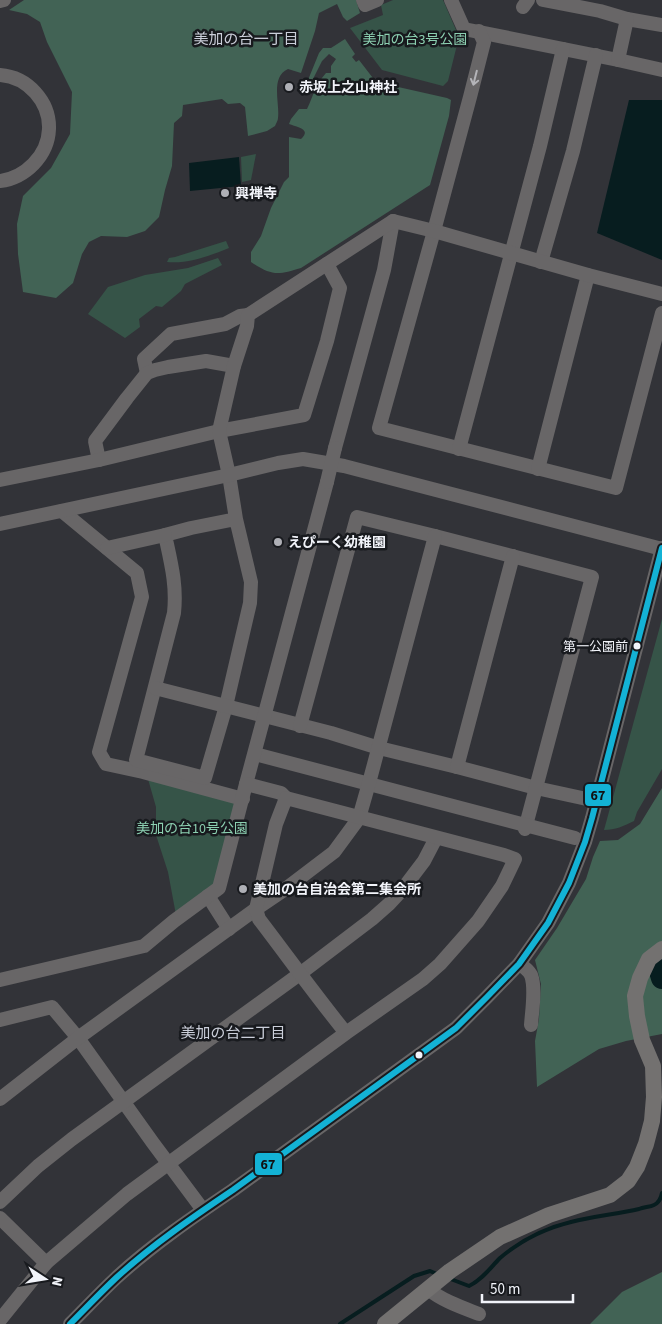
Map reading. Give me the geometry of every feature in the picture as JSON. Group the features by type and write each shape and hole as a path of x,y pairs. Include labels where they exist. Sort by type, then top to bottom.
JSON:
{"main road":[{"path":"385,1324 438,1280 500,1237 549,1214 610,1195 628,1181 637,1167 652,1121 657,1066 642,1040 635,996 640,978 649,959 662,949"}],"street":[{"path":"0,1 4,0"},
{"path":"363,0 364,5 377,0"},
{"path":"451,0 464,29 517,35 564,49 662,70"},
{"path":"543,0 601,5 627,18 662,25"},
{"path":"618,60 627,18"},
{"path":"479,31 484,42 379,428 616,488 662,313"},
{"path":"459,448 564,49"},
{"path":"541,262 596,56"},
{"path":"0,75 19,80 31,87 45,107 49,127 46,142 35,162 23,173 0,181"},
{"path":"0,980 144,946 219,888 384,270 393,221"},
{"path":"148,374 144,359 171,334 225,324 240,316 248,315 393,221 662,294"},
{"path":"0,480 99,460 219,431 304,415 327,341 340,288 327,264"},
{"path":"538,469 588,275"},
{"path":"165,535 176,597 174,613 136,760 205,778 226,706 250,603 251,582 236,519 229,474 219,431 234,366 247,326 248,315"},
{"path":"99,460 95,441 127,398 148,374 168,367 206,361 234,366"},
{"path":"0,524 278,462 303,459 372,473 662,548 585,842 569,883 548,922 519,964 456,1028 161,1241 117,1277 70,1324"},
{"path":"62,511 137,572 142,598 99,752 106,764 243,799"},
{"path":"300,726 357,516 592,577 525,827"},
{"path":"107,548 236,519"},
{"path":"0,1099 78,1038 334,852 359,818 435,536"},
{"path":"457,767 513,556"},
{"path":"155,688 331,733 379,748 536,788 596,801"},
{"path":"255,754 525,827 574,838"},
{"path":"0,1320 46,1263 127,1194 346,1033 423,979 440,964 478,921 502,886 516,856 504,855 359,818 286,798 281,794 246,784"},
{"path":"286,798 276,824 256,909 259,919 346,1033"},
{"path":"0,1202 38,1166 65,1144 301,973 372,919 402,890 424,861 436,838"},
{"path":"208,896 229,929"},
{"path":"519,964 527,969 533,985 531,1025"},
{"path":"0,1020 52,1007 78,1038 203,1210"},
{"path":"0,1218 46,1263"},
{"path":"438,1280 436,1295 479,1314"}],"green space":[{"path":"24,0 356,0 360,13 347,21 337,4 319,13 301,73 288,69 279,78 277,84 278,119 275,126 267,131 248,136 245,107 240,103 228,104 222,99 183,105 182,116 174,123 172,166 159,217 145,231 127,237 101,236 89,242 82,254 73,283 56,298 23,292 18,254 17,224 23,196 51,168 70,134 72,92 47,42 40,22 27,14 9,10"},
{"name":"美加の台3号公園","path":"393,0 443,0 459,37 448,81 443,86 382,70 350,28 383,15 381,5"},
{"path":"345,39 355,54 352,57 356,62 359,60 376,82 451,100 449,116 430,185 301,268 281,273 264,270 251,262 251,252 261,236 271,208 284,182 289,177 289,137 301,139 305,133 302,129 289,124 299,109 307,109 319,82 326,73 331,73 331,66 336,59 329,54 322,61 311,83 308,80 319,53 323,48 331,48"},
{"path":"256,154 251,180 242,182 241,157"},
{"path":"226,241 229,248 214,254 191,261 167,262 169,258"},
{"path":"218,258 222,265 185,284 181,291 162,307 156,306 139,319 140,327 125,338 88,314 108,287 145,275 188,268"},
{"path":"662,619 662,769 637,812 634,821 604,830"},
{"name":"美加の台10号公園","path":"148,779 234,801 236,807 216,886 176,915 168,872 156,835 156,807"},
{"path":"662,788 662,1034 626,1041 599,1049 537,1087 535,1041 539,1019 541,984 535,960 557,928 586,879 600,841 618,840 640,824"},
{"path":"662,1272 662,1324 590,1324 622,1292"}],"shaded area":[{"path":"629,100 662,100 662,260 597,233"},
{"path":"239,157 241,186 190,191 189,163"}],"waterway":[{"path":"662,963 659,968 662,978"},
{"path":"448,1278 469,1286 482,1277 500,1258 534,1236 571,1222 652,1206 658,1202 662,1193"},
{"path":"340,1324 414,1276 430,1271 439,1275"}],"transit line":[{"name":"67","path":"70,1324 116,1278 158,1243 456,1028 519,964 548,923 569,883 585,842 662,548"}],"place":[{"name":"赤坂上之山神社","path":"289,87"},
{"name":"興禅寺","path":"225,193"},
{"name":"えぴーく幼稚園","path":"278,542"},
{"name":"第一公園前","path":"637,646"},
{"name":"美加の台自治会第二集会所","path":"243,889"}],"district":[{"name":"美加の台一丁目","path":"246,39"},
{"name":"美加の台二丁目","path":"233,1033"}]}
